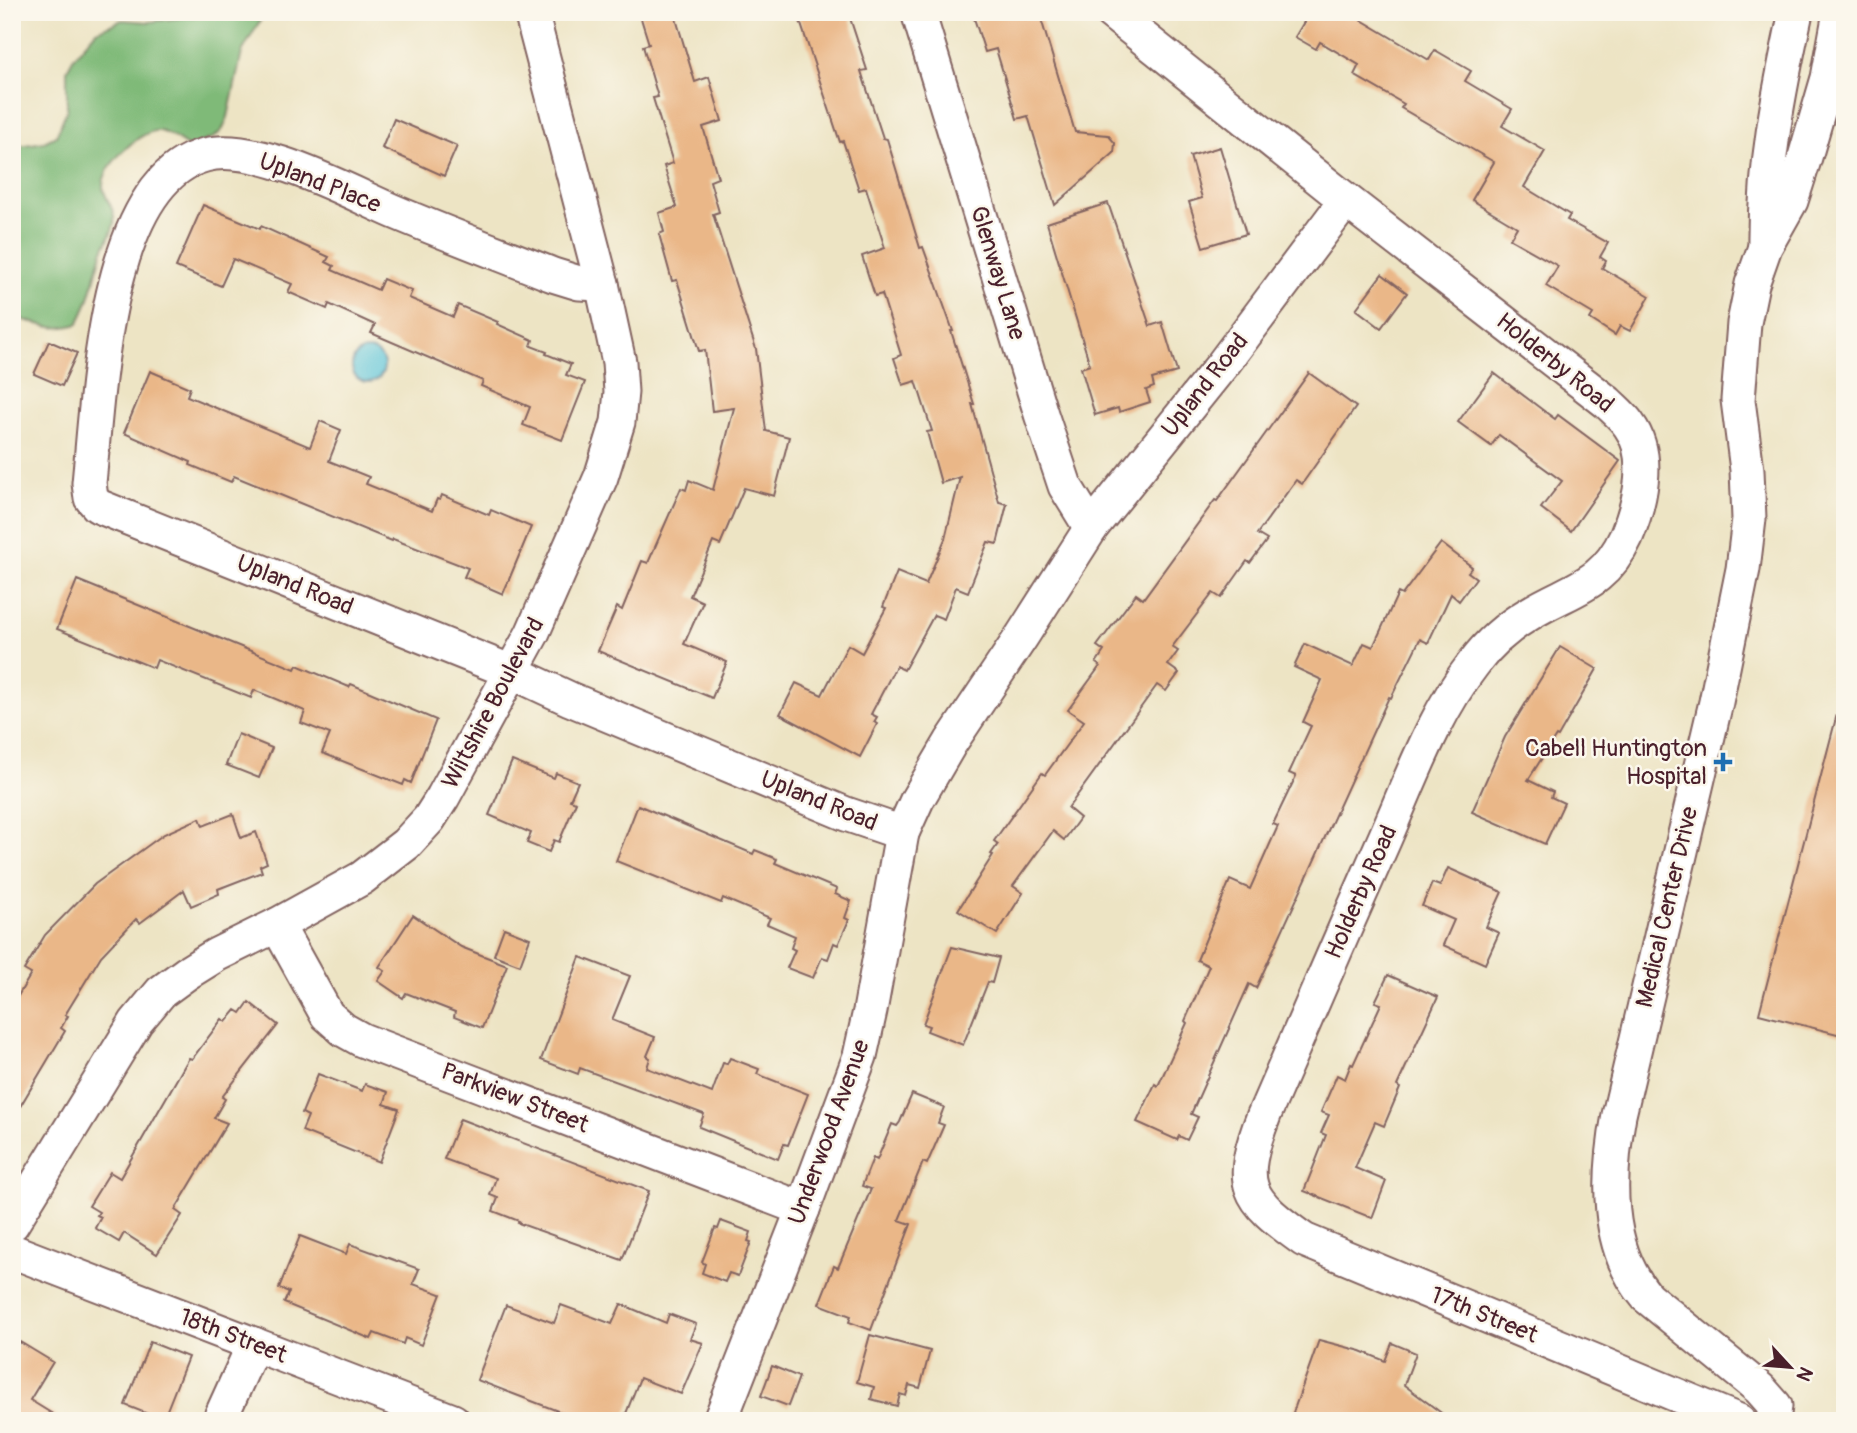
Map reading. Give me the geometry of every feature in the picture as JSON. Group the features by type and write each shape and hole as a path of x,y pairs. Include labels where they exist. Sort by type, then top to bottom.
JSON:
{"street":[{"name":"Wiltshire Boulevard","path":"12,1224 136,1022 161,992 216,955 362,878 406,844 429,818 512,672 554,586 601,477 618,422 621,393 619,362 602,284 531,12"},
{"name":"Glenway Lane","path":"918,12 1065,486 1091,528"},
{"name":"Holderby Road","path":"1111,12 1346,200 1607,402 1630,426 1638,442 1641,478 1631,524 1611,564 1584,586 1553,600 1507,628 1474,662 1456,687 1413,774 1264,1115 1253,1149 1249,1184"},
{"name":"Medical Center Drive","path":"1765,247 1764,197 1768,162 1778,99 1797,12"},
{"name":"Medical Center Drive","path":"1773,1421 1775,1406 1760,1389 1647,1297 1635,1283 1620,1250 1615,1226 1612,1176 1619,1115 1737,606 1748,519 1746,459 1738,400 1744,323 1752,284 1765,247 1791,201 1802,168 1828,78 1840,12"},
{"name":"Upland Place","path":"98,506 91,498 89,483 104,343 120,264 133,230 148,203 168,175 187,162 207,154 229,152 278,163 552,275 579,283 602,284"},
{"name":"Upland Road","path":"98,506 512,672 846,814 902,833 917,800 951,742 1091,528 1223,364 1346,200"},
{"name":"Underwood Avenue","path":"720,1421 860,1056 902,833"},
{"name":"Parkview Street","path":"277,925 327,1015 353,1035 803,1209"},
{"name":"17th Street","path":"1249,1184 1260,1205 1304,1240 1739,1421"},
{"name":"18th Street","path":"12,1251 453,1421"},
{"path":"219,1421 254,1343"}],"green space":[{"path":"230,12 265,12 242,52 223,129 215,137 189,147 159,131 147,133 130,145 114,161 104,179 103,187 114,223 78,324 51,327 12,317 12,147 44,142 56,136 67,110 67,70 74,57 96,31 122,20 149,22"}],"water":[{"path":"368,350 379,355 384,366 379,377 368,382 357,377 352,366 357,355"}],"building":[{"path":"639,12 674,12 695,82 709,77 722,121 703,127 718,178 710,181 719,212 713,214 756,349 766,431 789,437 774,496 744,488 720,545 713,542 690,596 703,602 684,644 727,662 712,698 598,651 617,607 622,610 642,561 648,563 681,488 686,490 689,480 713,490 734,408 712,411 705,350 699,351 677,280 672,281 659,234 664,232 659,213 677,207 664,166 673,163 653,98 658,97 643,46 649,44"},
{"path":"797,12 848,12 867,70 861,71 883,138 887,139 920,248 923,247 953,331 999,502 1007,504 997,544 988,542 968,592 956,587 944,619 934,615 904,670 896,666 871,714 877,717 874,722 877,724 860,757 780,714 796,683 822,695 848,645 862,653 886,608 883,607 897,572 926,584 945,539 960,477 941,483 927,432 932,431 916,381 903,385 894,358 901,355 882,294 875,296 862,256 885,248 866,188 859,190 843,141 840,142"},
{"path":"972,12 1039,12 1075,132 1108,135 1115,143 1114,153 1055,205 1028,116 1017,119 996,49 985,52"},
{"path":"1310,12 1348,12 1429,60 1435,50 1471,71 1465,81 1512,109 1502,126 1545,151 1524,187 1570,215 1567,220 1608,243 1600,257 1606,261 1602,268 1650,296 1630,331 1620,326 1615,335 1590,319 1593,314 1546,286 1558,266 1510,239 1517,227 1472,200 1494,162 1401,108 1404,104 1354,75 1359,65 1320,42 1316,49 1295,37"},
{"path":"394,119 457,146 444,176 382,148"},
{"path":"1220,147 1246,234 1203,247 1189,202 1202,198 1190,156"},
{"path":"1108,203 1150,326 1162,322 1177,372 1152,379 1154,387 1146,390 1150,402 1119,412 1118,408 1095,415 1081,368 1090,365 1047,223"},
{"path":"203,205 260,229 261,226 329,257 326,262 334,266 332,270 378,290 383,279 412,291 409,298 453,317 458,305 498,322 497,324 533,340 531,346 571,364 566,375 585,382 562,440 523,425 530,407 481,386 483,381 371,333 375,325 329,304 327,309 288,292 292,284 233,259 221,286 176,267"},
{"path":"1382,274 1407,293 1381,328 1356,309"},
{"path":"49,341 77,353 62,386 34,374"},
{"path":"150,371 190,388 187,396 310,447 320,421 341,430 329,461 369,477 366,484 432,511 437,499 440,500 442,495 489,515 491,510 531,527 503,594 464,577 468,568 393,539 392,541 234,476 231,482 124,433"},
{"path":"1309,373 1356,407 1302,484 1296,480 1257,534 1267,540 1250,563 1247,561 1221,598 1213,593 1172,647 1178,651 1168,665 1179,673 1166,691 1157,685 1068,808 1080,818 1064,840 1053,831 1013,886 1023,893 997,934 958,910 993,855 991,854 998,844 994,841 1042,773 1045,775 1084,721 1068,710 1100,666 1096,663 1104,651 1097,646 1136,594 1143,599"},
{"path":"1494,373 1555,419 1558,415 1620,461 1571,531 1541,508 1562,481 1499,435 1491,446 1458,422"},
{"path":"1441,543 1472,567 1468,572 1476,578 1459,601 1451,594 1428,643 1420,639 1391,698 1389,697 1256,988 1249,984 1191,1114 1198,1117 1187,1140 1179,1136 1177,1140 1137,1122 1155,1084 1158,1086 1209,966 1197,960 1230,880 1250,889 1278,826 1273,824 1296,776 1289,773 1311,726 1303,722 1322,680 1294,667 1305,644 1353,666 1364,643 1373,647 1398,593 1402,595"},
{"path":"77,580 295,669 297,665 349,687 351,684 436,720 411,783 405,780 403,785 322,753 330,734 301,723 305,711 254,690 251,698 157,660 154,668 57,629"},
{"path":"1560,647 1597,669 1558,737 1556,736 1528,780 1553,792 1551,797 1564,803 1545,844 1472,812 1505,737"},
{"path":"1837,714 1845,715 1845,1036 1759,1014"},
{"path":"238,734 272,748 259,778 226,765"},
{"path":"512,761 554,778 556,773 578,782 570,800 576,802 559,842 554,840 549,852 527,843 531,833 489,815"},
{"path":"638,805 753,854 755,850 777,859 775,863 837,889 835,894 851,901 845,918 849,920 838,945 834,943 828,959 822,957 813,978 787,968 795,950 791,948 795,936 767,924 770,918 723,898 721,903 616,861"},
{"path":"233,814 241,838 256,832 267,863 260,866 262,872 218,889 219,894 191,906 184,890 140,923 136,919 101,956 65,1015 68,1016 61,1028 65,1031 12,1120 12,1006 31,974 24,970 45,935 95,884 164,834 200,818 203,826"},
{"path":"1448,868 1502,892 1486,927 1499,933 1485,964 1443,945 1454,920 1422,906 1432,883 1440,886"},
{"path":"413,915 461,947 507,965 482,1028 454,1017 455,1012 406,993 403,998 378,981 385,971 379,967"},
{"path":"504,928 530,938 520,965 494,955"},
{"path":"952,947 999,958 992,983 988,982 963,1045 927,1031 929,1026 923,1024"},
{"path":"580,957 630,976 612,1020 655,1037 647,1056 650,1058 647,1068 712,1093 723,1063 727,1064 730,1058 759,1069 757,1074 808,1094 788,1145 784,1144 778,1159 699,1127 704,1114 580,1068 578,1074 541,1060"},
{"path":"1388,975 1438,997 1397,1086 1400,1088 1384,1126 1375,1122 1355,1168 1386,1181 1372,1218 1304,1191 1326,1135 1321,1133 1329,1115 1321,1112 1337,1075 1345,1079 1351,1064 1353,1065 1381,1004 1375,1002"},
{"path":"249,1002 278,1025 222,1097 225,1099 214,1118 227,1123 175,1210 182,1215 157,1254 124,1233 119,1242 95,1228 101,1217 97,1215 99,1212 89,1206 110,1172 120,1178 189,1058 192,1059 222,1019 226,1022 236,1010 241,1013"},
{"path":"318,1074 362,1091 365,1084 388,1092 384,1104 399,1109 379,1162 302,1131 308,1116 302,1113"},
{"path":"912,1094 944,1107 938,1123 944,1125 927,1164 923,1162 899,1220 911,1224 871,1330 849,1322 851,1316 819,1304 834,1266 838,1268 871,1189 862,1186 873,1158 877,1160 892,1124 897,1126 900,1122"},
{"path":"460,1119 649,1191 622,1260 518,1223 519,1221 493,1211 498,1198 490,1195 496,1178 444,1159"},
{"path":"721,1221 751,1232 748,1241 751,1242 738,1276 729,1273 725,1282 702,1273 705,1264 702,1262 715,1228 718,1229"},
{"path":"300,1236 346,1254 350,1244 419,1269 413,1284 441,1294 421,1345 405,1338 403,1344 374,1333 371,1339 284,1303 289,1292 279,1288"},
{"path":"621,1304 666,1323 669,1314 696,1324 690,1339 703,1343 681,1394 640,1378 623,1421 584,1421 477,1380 506,1305 554,1323 561,1305 612,1324"},
{"path":"870,1335 930,1351 920,1388 909,1385 906,1396 900,1394 897,1406 871,1399 874,1387 857,1382"},
{"path":"1319,1340 1361,1351 1385,1361 1392,1343 1416,1353 1404,1385 1452,1421 1290,1421"},
{"path":"20,1342 53,1362 30,1400 64,1421 12,1421 12,1355"},
{"path":"150,1342 188,1357 163,1420 125,1405"},
{"path":"772,1366 799,1377 788,1406 761,1396"}],"place":[{"name":"Cabell Huntington Hospital","path":"1723,762"}]}
